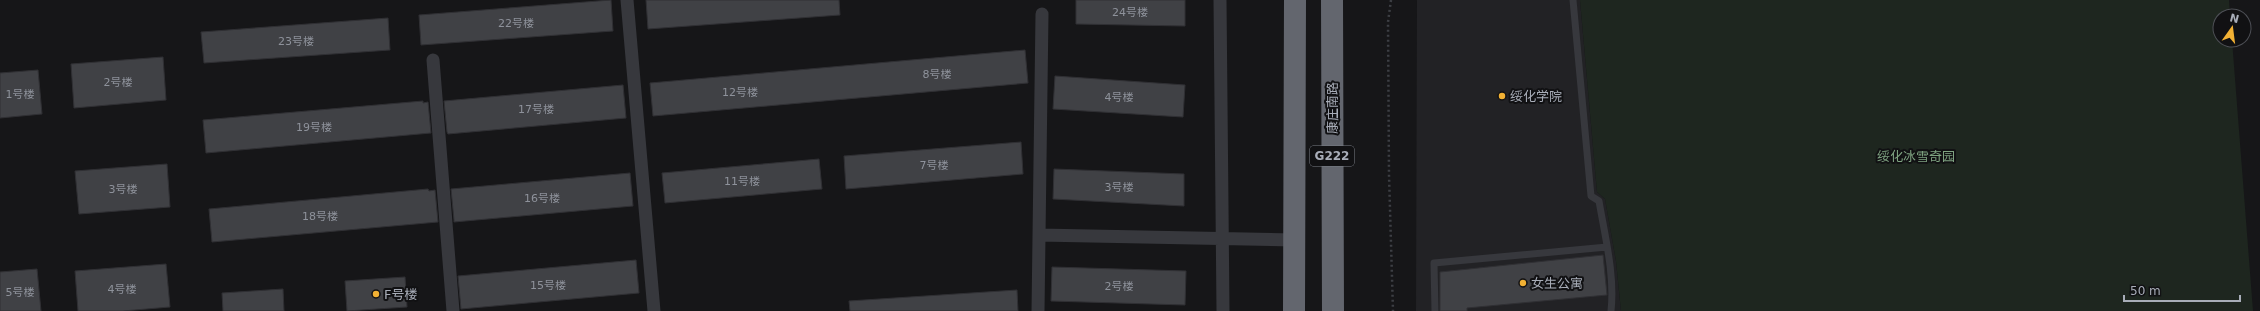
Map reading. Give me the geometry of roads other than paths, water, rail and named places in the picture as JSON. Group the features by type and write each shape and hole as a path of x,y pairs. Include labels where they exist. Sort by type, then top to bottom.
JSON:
{"highway":[{"name":"G222","path":"1294,311 1295,0"},
{"name":"康庄南路","path":"1332,0 1333,311"}],"street":[{"path":"627,0 654,311"},
{"path":"1220,0 1223,311"},
{"path":"1038,311 1042,14"},
{"path":"433,60 453,311"},
{"path":"1039,235 1294,240"}],"lane":[{"path":"1573,0 1591,196 1599,201 1607,247 1613,296 1611,311"},
{"path":"1435,311 1434,263 1607,247"}],"place":[{"name":"绥化学院","path":"1502,96"},
{"name":"女生公寓","path":"1523,283"},
{"name":"F号楼","path":"376,294"}],"park label":[{"name":"绥化冰雪奇园","path":"1916,156"}]}
